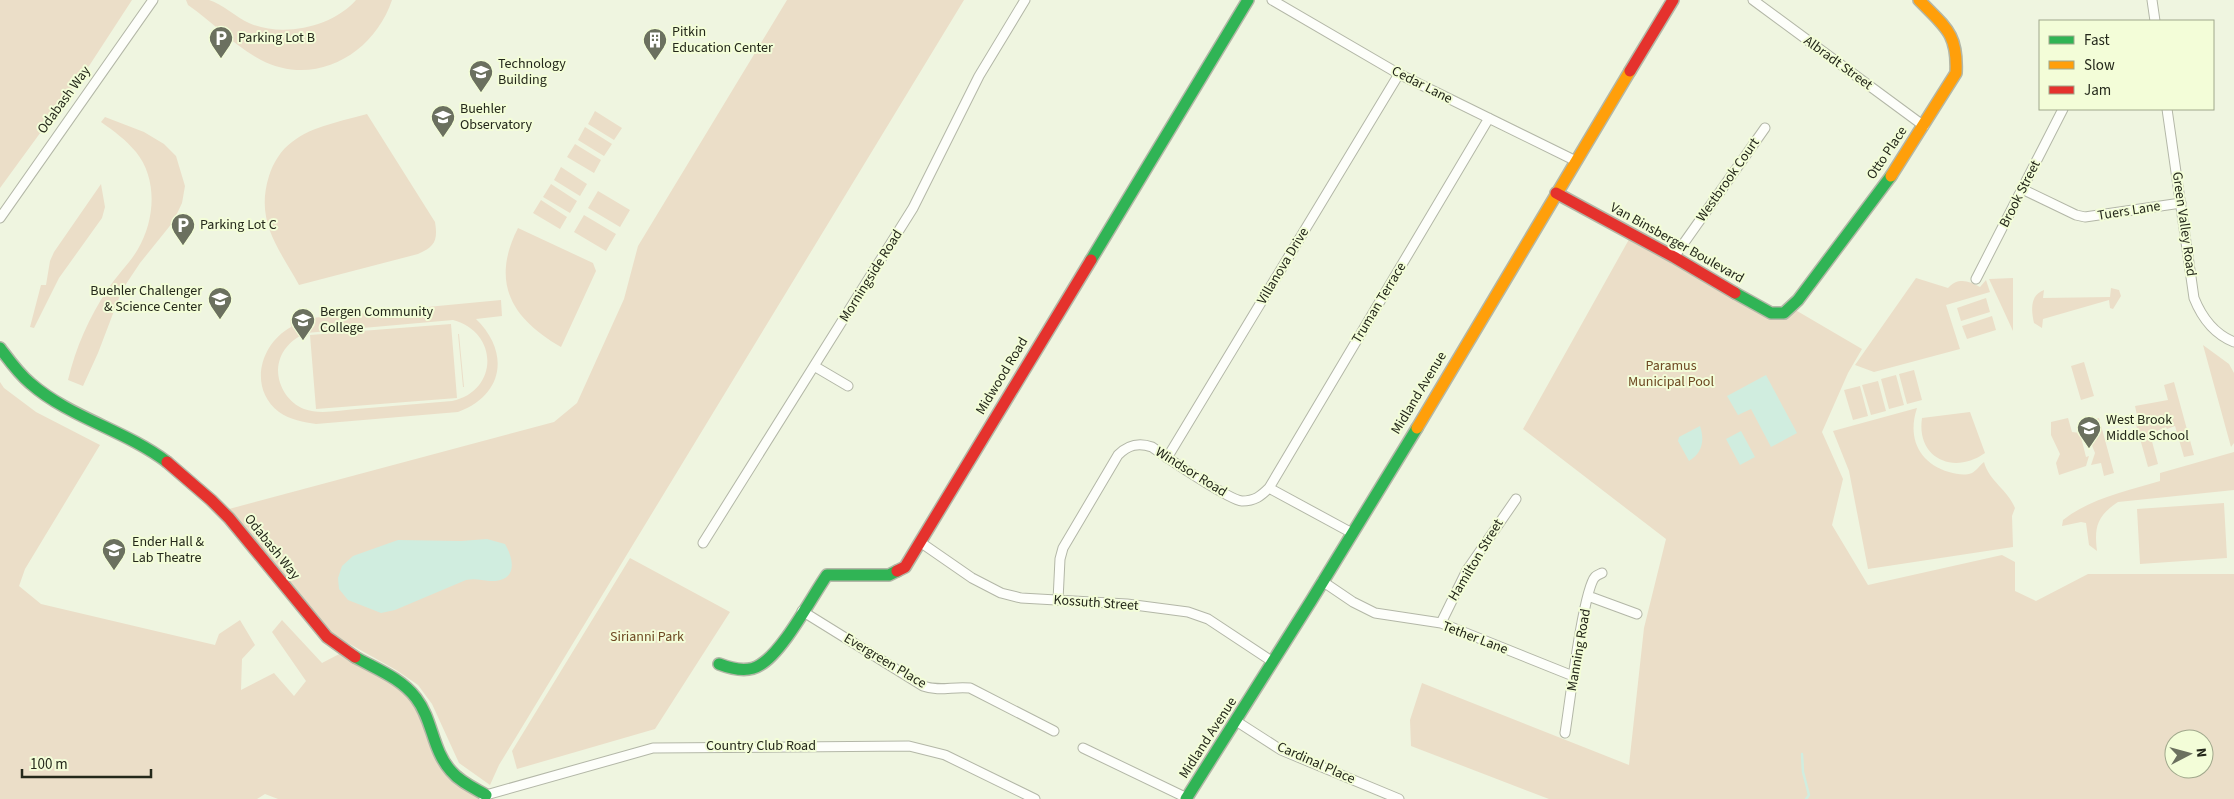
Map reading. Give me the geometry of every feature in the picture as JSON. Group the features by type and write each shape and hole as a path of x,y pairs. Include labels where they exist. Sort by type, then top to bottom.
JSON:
{"street":[{"name":"Odabash Way","path":"0,218 153,0"},
{"name":"Morningside Road","path":"703,544 913,208 979,76 1025,0"},
{"name":"Midwood Road","path":"719,664 733,669 744,670 762,665 776,650 826,575 888,575 905,567 1248,0"},
{"name":"Cedar Lane","path":"1272,0 1399,74 1576,161"},
{"name":"Midland Avenue","path":"1187,798 1352,533 1673,0"},
{"name":"Albradt Street","path":"1753,0 1924,126"},
{"name":"Otto Place","path":"1784,313 1798,300 1892,176 1952,82 1958,53 1955,43 1946,26 1919,0"},
{"path":"2152,0 2155,20"},
{"name":"Villanova Drive","path":"1167,458 1399,74"},
{"name":"Brook Street","path":"1976,279 2062,110"},
{"name":"Green Valley Road","path":"2167,110 2194,298 2199,311 2218,332 2234,342"},
{"name":"Truman Terrace","path":"1269,488 1489,118"},
{"name":"Westbrook Court","path":"1674,257 1765,128"},
{"name":"Tuers Lane","path":"2022,188 2076,215 2084,217 2181,203"},
{"name":"Van Binsberger Boulevard","path":"1556,193 1674,257 1757,306 1771,313 1784,313"},
{"name":"Odabash Way","path":"0,348 12,368 43,394 66,409 142,445 196,486 237,527 327,637 345,651 400,681 415,696 426,713 440,755 449,769 485,797"},
{"path":"814,366 848,386"},
{"name":"Windsor Road","path":"1058,600 1060,559 1063,548 1118,455 1130,446 1144,444 1152,447 1167,458 1240,501 1259,498 1269,488"},
{"path":"1269,488 1352,533"},
{"name":"Hamilton Street","path":"1441,623 1467,570 1516,499"},
{"name":"Kossuth Street","path":"920,542 988,587 1021,598 1127,604 1188,612 1208,619 1273,662"},
{"name":"Manning Road","path":"1566,732 1573,676 1588,596 1595,577 1602,573"},
{"name":"Tether Lane","path":"1322,581 1353,602 1375,613 1441,623 1573,676"},
{"path":"1588,596 1637,614"},
{"name":"Evergreen Place","path":"802,611 923,686 942,690 961,687 970,688 1054,731"},
{"name":"Cardinal Place","path":"1236,721 1281,750 1399,799"},
{"name":"Country Club Road","path":"485,797 653,748 909,746 945,755 1035,799"},
{"path":"1083,748 1187,798"}],"green space":[{"path":"0,0 132,0 89,66 0,188"},
{"path":"186,0 209,0 219,4 249,23 277,30 306,27 321,23 334,17 356,0 392,0 372,36 357,50 340,61 321,68 302,70 281,68 251,54 188,5"},
{"path":"787,0 964,0 499,765 490,785 459,763 432,704 418,685 396,670 330,633 229,509 554,422 577,403 624,299 638,246"},
{"path":"595,111 622,128 614,140 588,124"},
{"path":"367,114 435,222 436,234 434,242 428,249 418,254 299,285 277,246 267,220 265,192 269,176 281,153 300,136 328,125"},
{"path":"105,117 144,132 164,144 176,156 185,186 182,203 173,222 140,263 122,290 83,386 68,380 79,344 101,300 138,249 144,238 151,213 151,187 143,163 128,144 101,122"},
{"path":"585,127 612,144 604,156 578,140"},
{"path":"575,144 601,160 594,173 567,157"},
{"path":"561,167 587,184 580,196 554,180"},
{"path":"101,184 105,207 102,218 59,278 34,328 30,327 41,285 46,285 50,261 54,252"},
{"path":"551,184 577,201 570,213 543,197"},
{"path":"598,191 630,210 620,227 588,208"},
{"path":"541,200 567,217 560,229 533,213"},
{"path":"584,215 616,234 606,251 574,232"},
{"path":"518,228 593,263 596,271 561,347 530,324 518,312 511,298 506,282 506,266 510,248"},
{"name":"Paramus Municipal Pool","path":"1632,234 1772,313 1792,308 1862,349 1848,373 1822,432 1843,479 1832,525 1868,585 2002,555 2015,562 2015,591 2036,601 2088,574 2234,574 2234,799 1549,799 1411,746 1410,720 1422,683 1629,765 1644,628 1666,539 1523,429"},
{"path":"1916,278 1948,288 1960,281 1972,283 1980,287 1986,280 1990,292 1946,305 1960,349 1874,372 1855,365"},
{"path":"2013,278 2013,331 1989,279"},
{"path":"2111,288 2119,290 2121,296 2113,309 2110,308 2109,300 2043,319 2042,328 2034,323 2032,308 2034,299 2039,292 2044,290 2043,298 2110,297"},
{"path":"1986,298 1990,312 1961,321 1957,308"},
{"path":"501,300 502,316 476,319 487,332 494,345 497,358 497,372 493,384 485,395 458,412 316,424 297,420 279,412 269,402 263,391 261,379 265,355 280,335 291,327 290,320","holes":["453,320 468,327 479,336 485,348 487,361 485,374 478,386 467,395 452,401 317,412 304,409 289,399 280,382 278,370 283,352 290,343 306,333"]},
{"path":"1992,316 1996,330 1967,339 1962,326"},
{"path":"451,324 457,398 316,409 310,335"},
{"path":"459,334 464,387 463,387"},
{"path":"2203,345 2229,364 2234,373 2234,443 2231,447"},
{"path":"2084,362 2094,396 2081,400 2071,366"},
{"path":"1914,370 1922,400 1907,404 1899,374"},
{"path":"1896,375 1904,405 1889,409 1881,379"},
{"path":"1878,381 1886,411 1871,415 1862,385"},
{"path":"0,382 4,388 36,412 100,445 25,569 19,586 41,604 215,645 219,634 240,620 255,645 242,659 241,690 274,673 294,696 306,681 272,632 282,620 322,663 345,651 415,696 440,755 484,799 278,799 265,794 257,799 0,799"},
{"path":"2174,382 2194,455 2184,457 2175,426 2167,429 2166,427 2150,434 2158,464 2148,467 2135,421 2138,420 2135,406 2168,400 2164,385"},
{"path":"1860,386 1868,416 1853,420 1844,390"},
{"path":"1917,408 1914,419 1915,439 1923,456 1939,468 1963,475 1972,473 1984,462 1990,475 2008,496 2015,508 2012,516 2013,547 1868,569 1849,471 1833,431"},
{"path":"1970,412 1985,453 1961,463 1940,459 1931,453 1925,444 1922,432 1922,418"},
{"path":"2068,418 2072,432 2080,433 2086,457 2089,456 2086,466 2059,475 2056,463 2060,454 2051,435 2051,422"},
{"path":"2099,418 2114,473 2104,476 2101,463 2091,465 2095,453 2083,423"},
{"path":"2234,452 2234,490 2118,502 2105,512 2098,523 2096,535 2097,551 2089,545 2086,523 2081,522 2062,526 2063,520 2085,506 2110,496 2160,481 2160,473"},
{"path":"2224,503 2227,558 2140,564 2137,509"},
{"name":"Sirianni Park","path":"630,558 730,612 655,729 517,769 512,751"}],"shaded area":[{"path":"1766,375 1797,433 1771,447 1751,409 1738,415 1727,396"},
{"path":"1700,426 1702,442 1700,450 1689,461 1678,441 1679,437"},
{"path":"1741,431 1755,457 1740,465 1726,439"},
{"path":"487,539 505,544 511,557 511,569 505,578 490,581 466,580 395,610 381,613 348,600 339,589 338,578 342,566 353,556 398,540 461,541"}],"waterway":[{"path":"1802,754 1803,772 1809,795 1806,799"}],"traffic: fast":[{"path":"1091,260 1248,0"},
{"path":"1735,293 1771,313 1784,313 1798,300 1891,176"},
{"path":"0,348 30,383 62,406 134,441 167,462"},
{"path":"1186,799 1417,428"},
{"path":"719,664 745,670 760,665 769,658 787,637 827,575 889,575 897,571"},
{"path":"355,657 388,674 410,691 422,707 445,763 459,778 486,795"}],"traffic: slow":[{"path":"1891,176 1956,73 1955,49 1952,39 1943,24 1919,0"},
{"path":"1417,428 1630,71"}],"traffic: jam":[{"path":"1630,71 1673,0"},
{"path":"1556,193 1674,257 1735,293"},
{"path":"897,571 905,567 1091,260"},
{"path":"167,462 229,518 327,637 355,657"}],"place":[{"name":"Parking Lot B","path":"221,59"},
{"name":"Pitkin Education Center","path":"655,61"},
{"name":"Technology Building","path":"481,93"},
{"name":"Buehler Observatory","path":"443,138"},
{"name":"Parking Lot C","path":"183,246"},
{"name":"Buehler Challenger & Science Center","path":"220,320"},
{"name":"Bergen Community College","path":"303,341"},
{"name":"West Brook Middle School","path":"2089,449"},
{"name":"Ender Hall & Lab Theatre","path":"114,571"}]}
